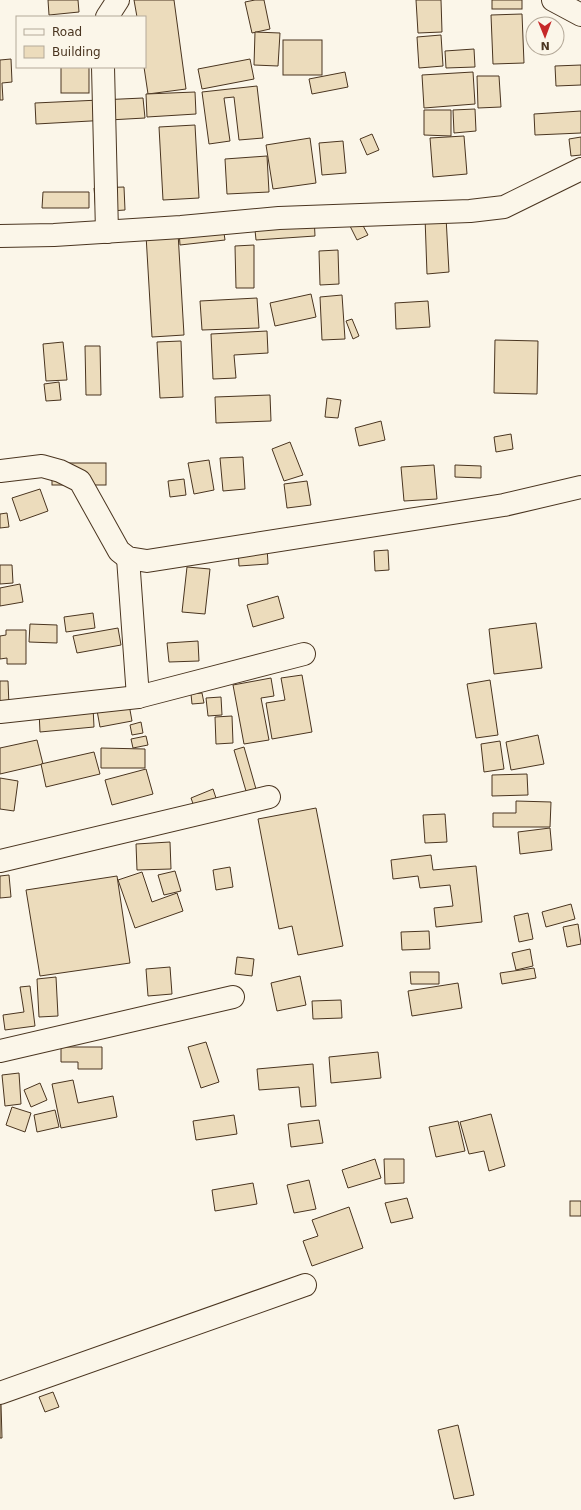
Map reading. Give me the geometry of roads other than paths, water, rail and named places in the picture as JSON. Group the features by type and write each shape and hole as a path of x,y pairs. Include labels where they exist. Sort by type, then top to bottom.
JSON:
{"street":[{"path":"108,16 118,0"},
{"path":"554,0 581,15"},
{"path":"103,68 107,232"},
{"path":"0,236 107,232 279,218 476,210 504,206 581,169"},
{"path":"0,471 42,466 60,471 80,481 118,551 128,558 147,561 504,505 581,487"},
{"path":"128,558 138,697"},
{"path":"0,712 138,697 304,654"},
{"path":"0,861 269,798"},
{"path":"0,1051 233,997"},
{"path":"0,1393 305,1285"}]}
